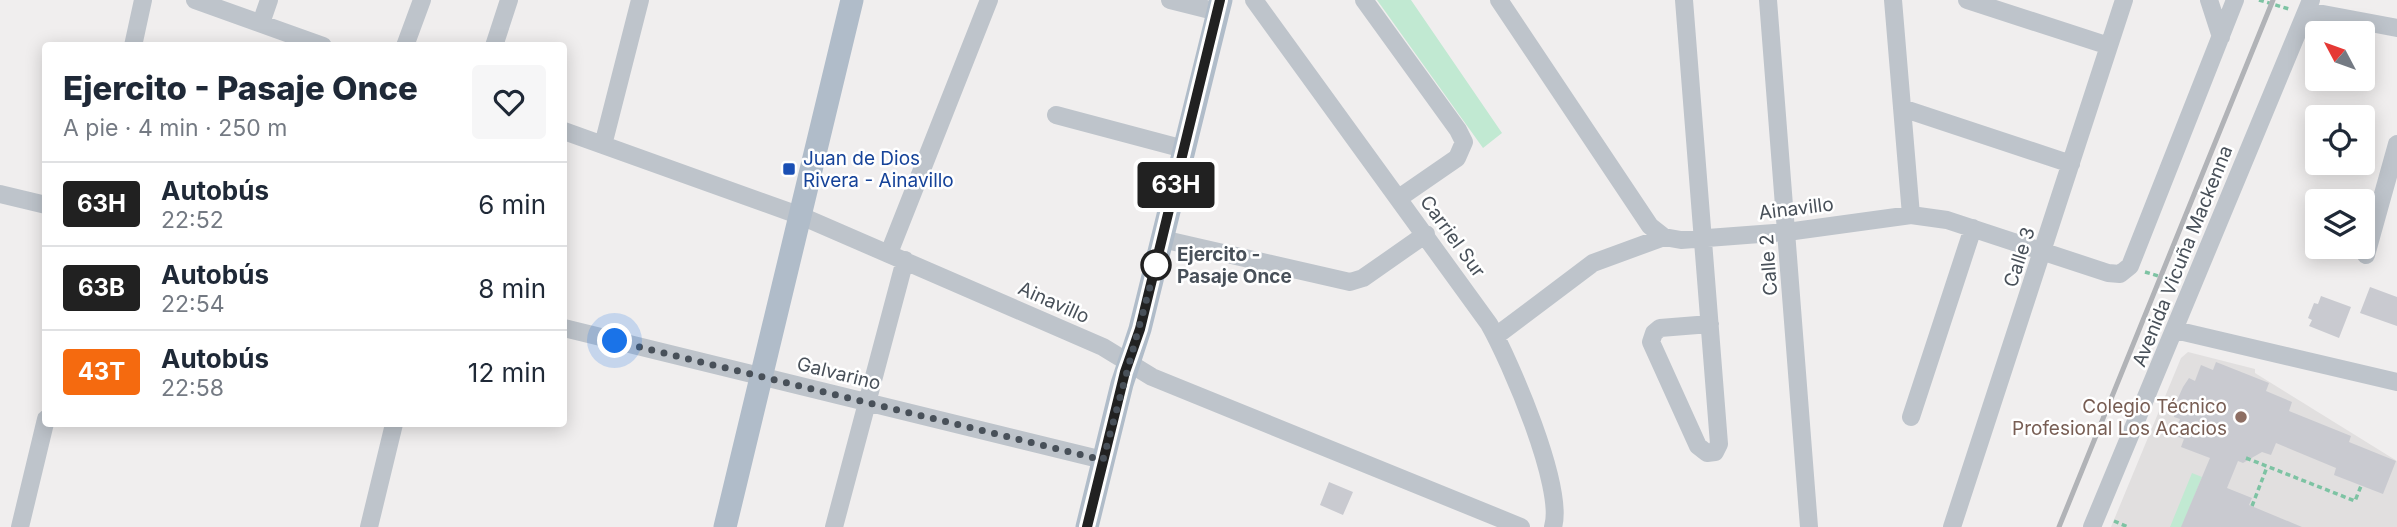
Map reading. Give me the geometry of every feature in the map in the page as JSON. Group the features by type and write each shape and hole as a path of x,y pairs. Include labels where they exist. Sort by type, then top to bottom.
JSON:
{"main road":[{"path":"725,527 764,376 852,0"},
{"path":"1087,527 1219,6"}],"street":[{"path":"134,42 143,0"},
{"path":"195,0 312,42"},
{"path":"261,23 269,0"},
{"path":"406,42 422,0"},
{"path":"495,42 509,0"},
{"path":"603,145 640,0"},
{"path":"834,527 867,402 897,256 989,0"},
{"path":"1170,0 1219,6"},
{"name":"Carriel Sur","path":"1254,0 1426,234 1496,336 1551,480 1556,503 1553,527"},
{"path":"1364,0 1464,142 1457,158 1399,198"},
{"path":"1499,0 1650,226 1664,237"},
{"path":"1669,0 1686,26"},
{"path":"1684,0 1710,324 1719,444 1714,452 1707,453 1699,446 1651,342 1654,333 1660,328 1710,324"},
{"name":"Calle 2","path":"1768,0 1809,527"},
{"path":"1893,0 1911,215"},
{"path":"1967,0 2109,46"},
{"name":"Calle 3","path":"1952,527 2124,0"},
{"path":"2209,0 2221,37"},
{"path":"2125,270 2235,0"},
{"path":"2309,5 2397,28"},
{"name":"Avenida Vicuña Mackenna","path":"2092,527 2309,5"},
{"path":"1902,108 2071,164"},
{"path":"1056,115 1184,149"},
{"name":"Ainavillo","path":"567,132 801,216 1103,347 1152,377 1521,527"},
{"path":"2375,223 2397,144"},
{"path":"0,194 42,204"},
{"name":"Ainavillo","path":"1496,336 1593,263 1664,237 1703,239 1787,232 1911,215 1937,218 1973,228 2108,273 2125,270"},
{"path":"1911,417 1973,228"},
{"path":"1162,239 1343,282 1363,278 1426,234"},
{"name":"Galvarino","path":"567,329 1103,460"},
{"path":"2175,330 2397,382"},
{"path":"20,527 44,427"},
{"path":"369,527 393,427"}],"path":[{"path":"2259,0 2279,9"},
{"path":"2125,270 2168,280"},
{"path":"2245,458 2355,501 2361,486"},
{"path":"2252,506 2267,467"},
{"path":"2110,520 2128,527"}],"shaded area":[{"name":"Colegio Técnico Profesional Los Acacios","path":"2188,352 2255,369 2255,373 2397,461 2397,527 2111,527 2181,358"}],"green space":[{"path":"1377,0 1411,0 1502,133 1483,148"},
{"path":"2192,473 2202,477 2182,527 2170,527"}],"building":[{"path":"2370,287 2397,297 2397,326 2360,313"},
{"path":"2321,296 2351,307 2339,338 2309,326 2312,320 2308,318 2314,303 2318,304"},
{"path":"2216,362 2269,383 2266,391 2292,402 2289,411 2351,436 2349,442 2396,461 2383,494 2334,475 2336,468 2276,443 2271,455 2262,452 2243,463 2238,461 2227,488 2252,498 2249,505 2302,527 2181,527 2210,458 2181,447 2184,439 2173,435 2180,419 2174,417 2174,407 2189,378 2195,381 2201,365 2213,370"},
{"path":"1329,482 1353,492 1343,515 1320,505"}],"railway":[{"path":"2059,527 2273,0"}],"bus line":[{"name":"63H","path":"1087,527 1125,372 1140,329 1220,0"}],"place":[{"name":"Juan de Dios Rivera - Ainavillo","path":"789,169"},
{"name":"Ejercito - Pasaje Once","path":"1156,265"},
{"name":"Colegio Técnico Profesional Los Acacios","path":"2241,417"}],"route":[{"path":"615,341 1103,460 1157,261 1156,265"}]}
